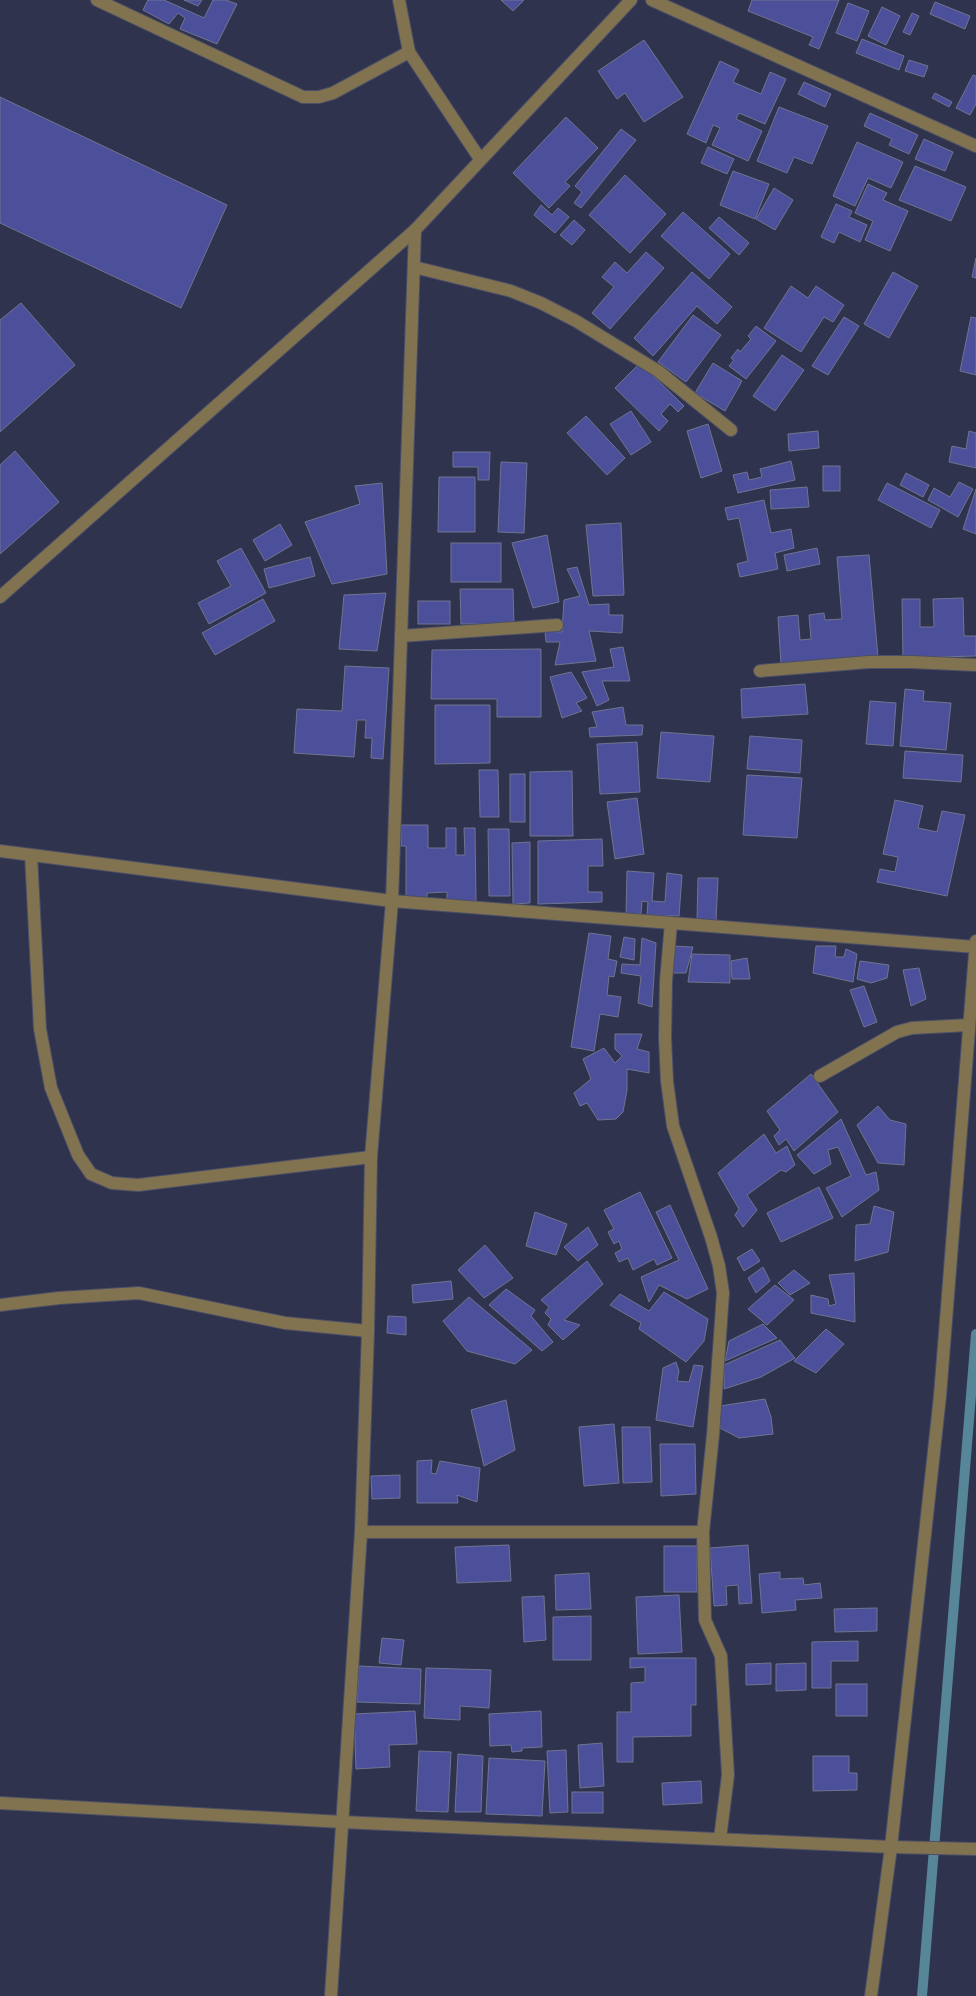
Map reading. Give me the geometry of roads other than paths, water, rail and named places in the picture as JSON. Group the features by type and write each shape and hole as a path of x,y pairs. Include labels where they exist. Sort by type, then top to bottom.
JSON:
{"street":[{"path":"97,0 303,97 319,97 333,93 409,52"},
{"path":"399,0 409,52 480,160"},
{"path":"0,597 415,230 631,0"},
{"path":"652,0 976,146"},
{"path":"331,1996 361,1532 368,1331 371,1157 392,901 415,230"},
{"path":"414,267 511,291 542,303 658,371 731,430"},
{"path":"401,636 557,625"},
{"path":"760,671 869,662 976,665"},
{"path":"0,851 392,901 976,945 940,1396 891,1847 871,1996"},
{"path":"31,855 40,1029 43,1046 51,1088 78,1155 90,1174 112,1183 138,1185 371,1157"},
{"path":"671,923 666,981 665,1038 667,1081 673,1126 711,1237 719,1266 723,1293 713,1435 703,1532 705,1620 721,1656 727,1765 726,1794 720,1839"},
{"path":"820,1076 897,1032 912,1028 969,1025"},
{"path":"0,1305 59,1298 139,1293 285,1323 368,1331"},
{"path":"361,1532 703,1532"},
{"path":"0,1803 342,1822 891,1847 976,1849"}],"waterway":[{"path":"922,1996 976,1334"}]}
